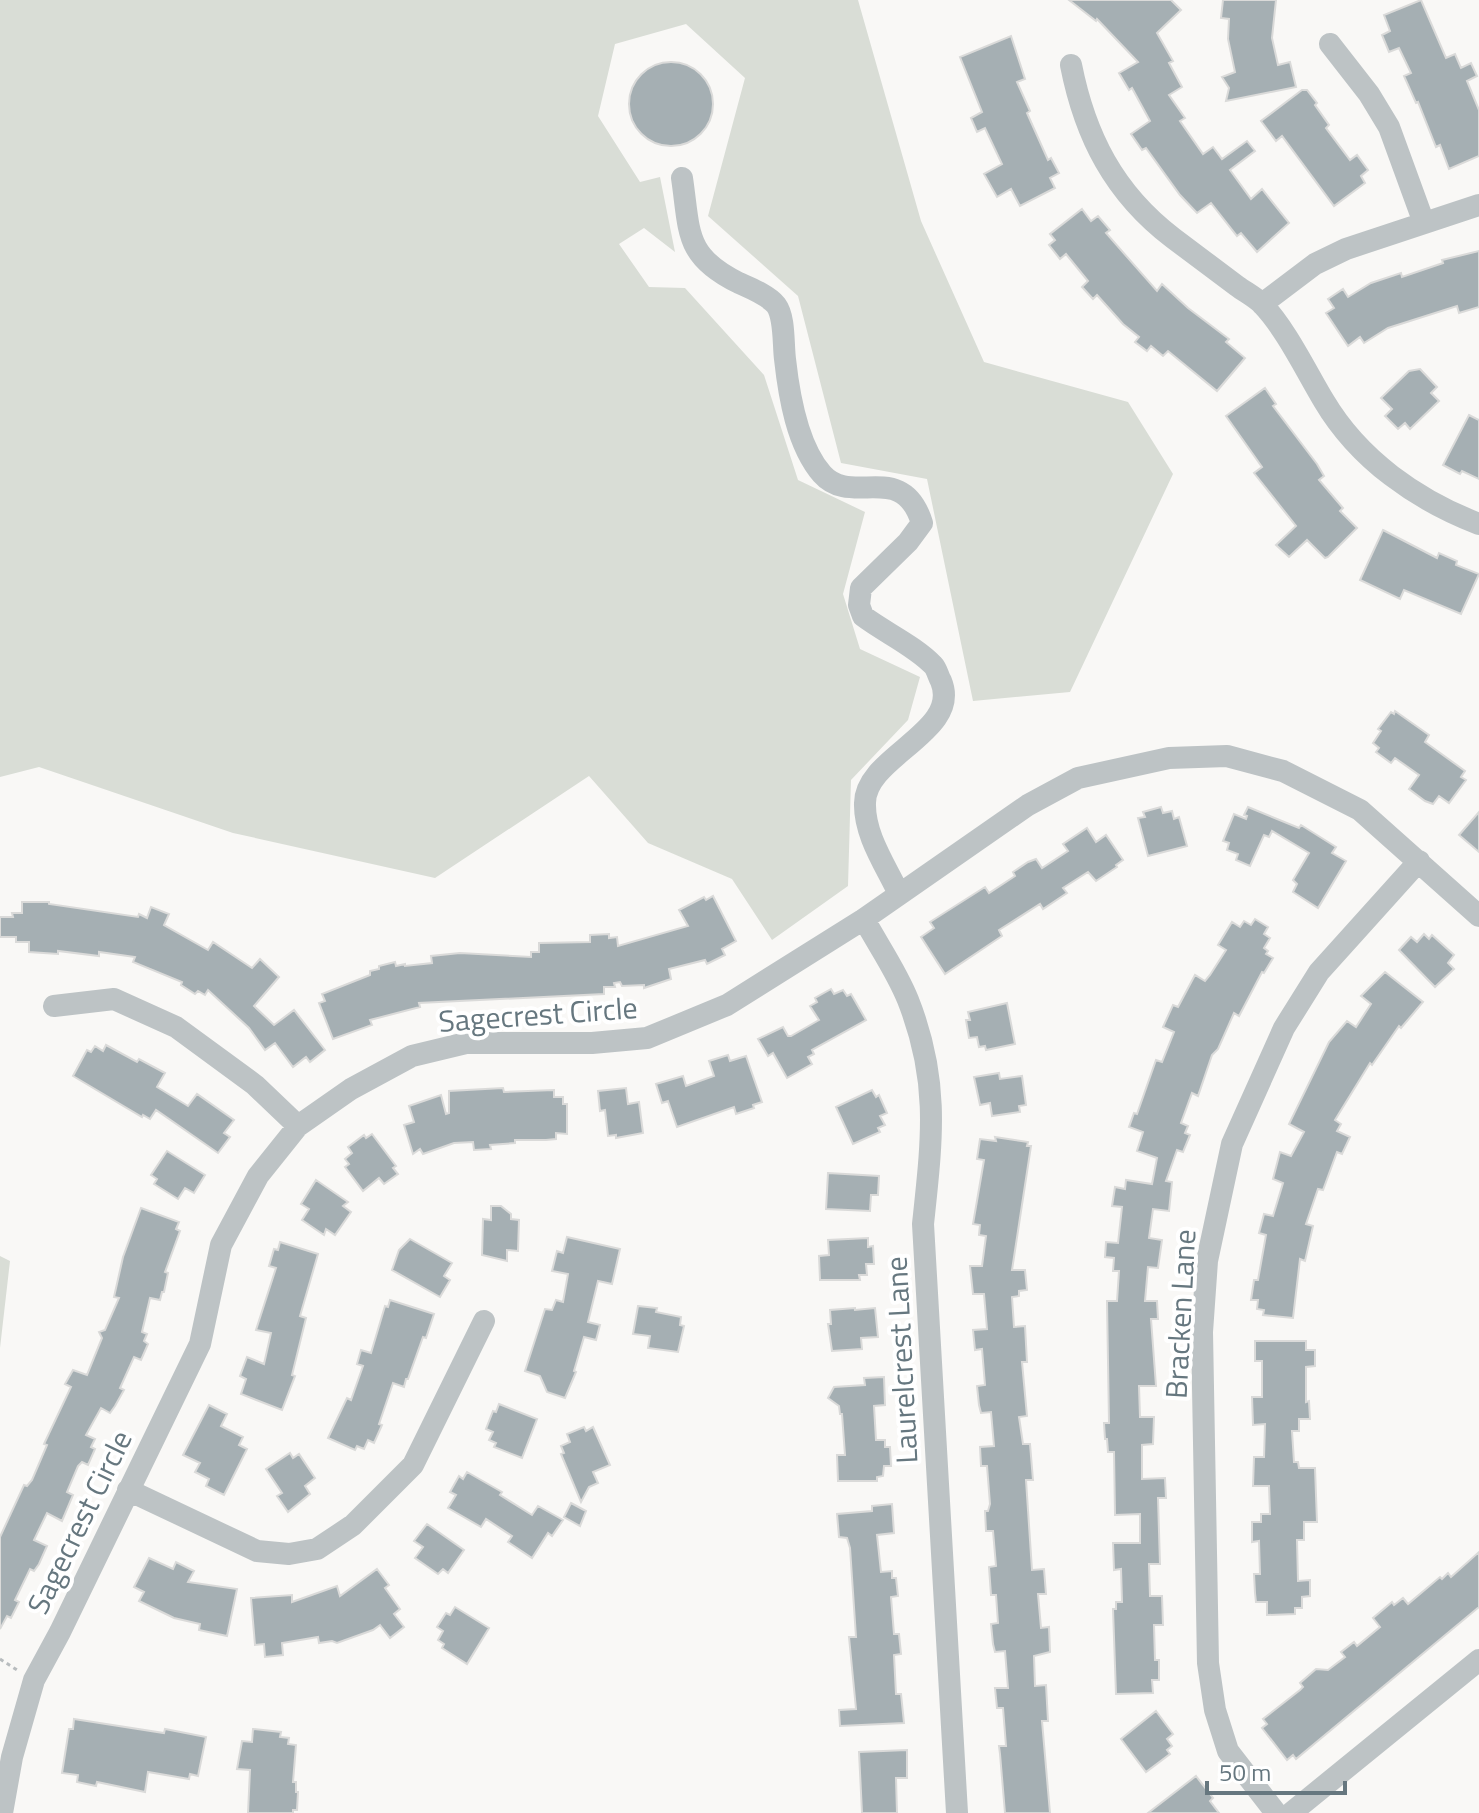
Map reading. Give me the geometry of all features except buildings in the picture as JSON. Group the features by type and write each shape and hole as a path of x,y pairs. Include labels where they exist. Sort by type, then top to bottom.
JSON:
{"street":[{"path":"1330,44 1369,94 1389,127 1424,223"},
{"path":"1071,65 1078,101 1089,133 1110,171 1145,214 1262,304 1326,405 1354,442 1391,477 1440,507 1479,524"},
{"path":"682,178 691,238 705,263 775,304 780,317 788,387 806,448 823,474 835,484 900,490 916,504 922,523 908,542 861,588 859,605 863,616 934,667 944,688 939,714 879,773 867,790 867,826 899,894"},
{"path":"1262,304 1315,264 1346,249 1479,205"},
{"name":"Sagecrest Circle","path":"4,1813 12,1757 34,1680 200,1344 221,1245 258,1176 298,1126 351,1089 412,1056 466,1043 592,1043 647,1038 727,1005 864,919 1028,805 1078,778 1169,758 1227,756 1283,771 1360,810 1479,916"},
{"name":"Bracken Lane","path":"1276,1813 1228,1751 1215,1710 1208,1663 1202,1332 1207,1261 1232,1144 1284,1028 1319,972 1419,861"},
{"name":"Laurelcrest Lane","path":"864,919 907,998 930,1073 933,1138 923,1224 957,1813"},
{"path":"54,1006 114,999 176,1027 255,1085 298,1126"},
{"path":"128,1490 257,1551 289,1554 317,1549 353,1525 413,1465 484,1321"},
{"path":"1291,1813 1479,1660"}],"shaded area":[{"path":"0,0 858,0 921,221 984,362 1128,402 1173,474 1070,692 973,701 927,479 841,463 798,296 708,216 745,78 686,24 615,44 598,116 640,182 660,177 675,252 644,228 619,244 649,287 685,288 764,375 798,480 865,512 843,594 860,649 920,677 908,720 851,780 848,886 772,940 732,879 648,843 589,776 435,878 233,833 39,767 0,777"},
{"path":"0,1256 10,1261 0,1348"}]}
